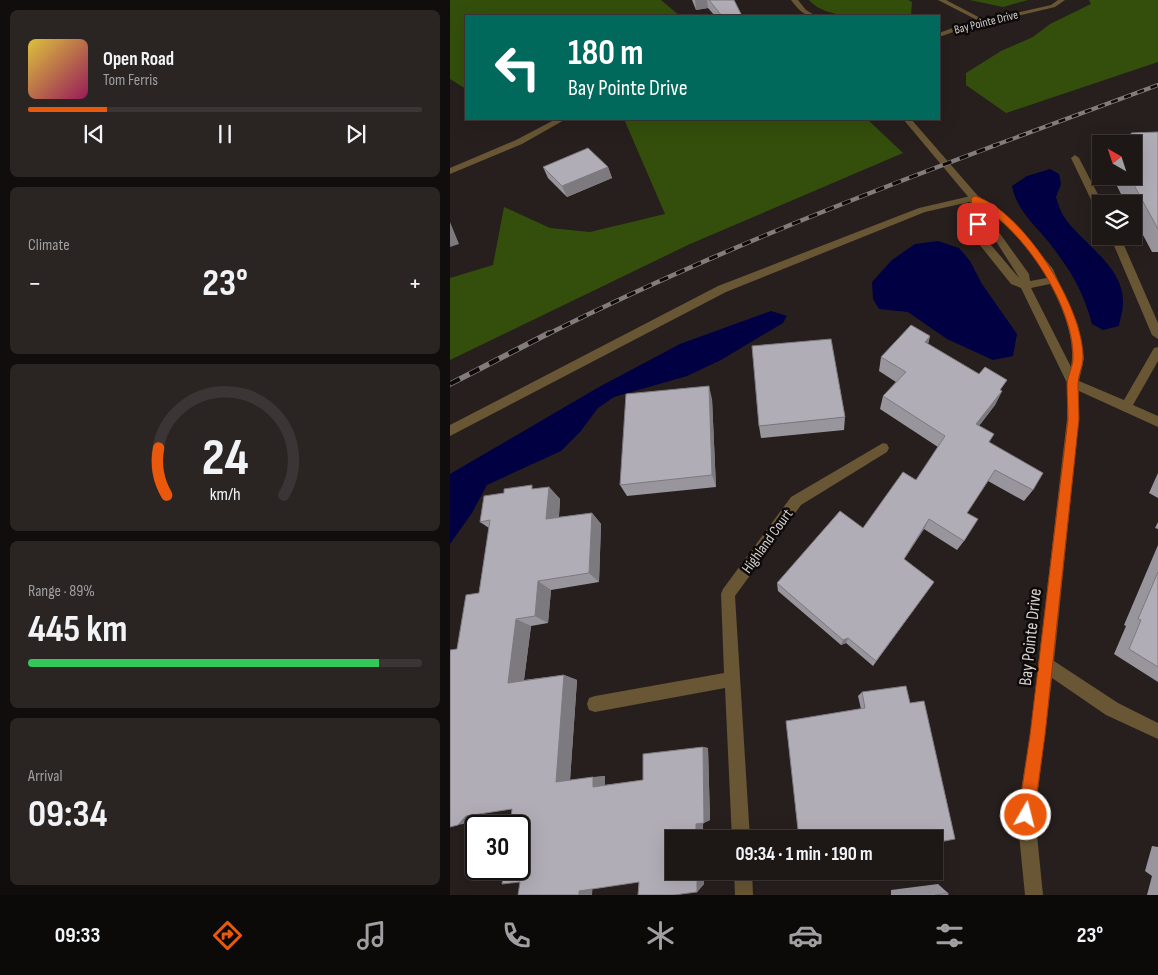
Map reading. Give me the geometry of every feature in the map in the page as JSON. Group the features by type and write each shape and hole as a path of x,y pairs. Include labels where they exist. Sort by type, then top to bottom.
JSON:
{"street":[{"path":"794,0 804,11 811,15"},
{"path":"941,0 983,21"},
{"name":"Bay Pointe Drive","path":"940,35 983,21 1053,6 1062,0"},
{"path":"450,171 518,142 560,120"},
{"name":"Bay Pointe Drive","path":"908,120 975,198 996,211 1019,233 1054,280 1073,325 1078,358 1073,383 1073,419 1026,815 1034,895"},
{"path":"1075,158 1094,195"},
{"path":"450,431 506,400 722,289 922,210 975,198"},
{"name":"Bay Pointe Drive","path":"975,198 980,238 1015,281 1026,286 1073,383"},
{"path":"1119,245 1158,334"},
{"path":"1026,286 1054,280"},
{"path":"1126,407 1158,352"},
{"path":"1073,383 1158,422"},
{"name":"Highland Court","path":"740,830 728,594 796,502 883,448"},
{"path":"1045,664 1112,709 1158,731"},
{"path":"595,704 732,679"},
{"path":"743,880 744,895"}],"green space":[{"path":"450,0 661,0 679,15 465,15 465,88 450,79"},
{"path":"809,0 908,0 912,2 911,15 842,15 818,7"},
{"path":"970,0 1028,0 1003,7"},
{"path":"1089,0 1158,0 1158,62 1006,113 966,85 966,73 1001,51 1033,37 1050,24 1091,4"},
{"path":"624,120 868,120 903,153 690,244 450,360 450,278 493,265 504,207 550,228 590,232 665,214"}],"shaded area":[{"path":"1050,169 1059,174 1061,184 1056,197 1063,215 1117,277 1123,303 1119,326 1103,330 1092,324 1085,303 1067,267 1048,241 1029,220 1015,196 1012,186 1027,176"},
{"path":"938,241 959,248 970,261 982,284 1017,334 1013,356 993,360 947,339 908,312 879,309 873,299 872,282 892,260 915,244"},
{"path":"771,311 787,316 783,323 721,360 687,376 614,397 598,408 580,432 561,451 487,485 472,513 450,544 450,474 599,387 680,344"}],"building":[{"path":"709,0 734,0 742,15 721,15"},
{"path":"1158,132 1158,229 1142,200 1142,195 1139,195 1134,185 1142,185 1142,135 1132,135 1131,133"},
{"path":"588,148 608,167 562,186 543,167"},
{"path":"911,325 930,336 925,342 979,374 985,367 1007,380 1000,390 1002,391 976,424 994,434 989,442 1043,473 1033,490 995,470 967,513 978,519 964,541 929,519 904,559 934,582 876,661 848,638 843,640 777,583 840,511 863,528 903,472 916,480 945,436 883,396 906,372 881,357"},
{"path":"831,339 845,417 759,426 752,346"},
{"path":"709,386 712,475 620,485 626,394"},
{"path":"532,485 532,489 549,487 546,519 592,513 589,573 538,581 535,616 516,619 508,683 564,675 556,782 593,777 593,787 643,780 643,754 703,747 704,823 696,824 696,830 665,830 665,880 697,880 697,892 674,895 638,895 639,882 579,891 579,895 518,895 520,882 502,884 503,880 530,880 530,815 511,815 512,809 465,815 458,825 450,827 450,650 457,649 466,595 479,593 490,520 480,522 484,496 504,493 504,489"},
{"path":"1158,572 1158,667 1129,649 1141,620 1138,619"},
{"path":"906,686 910,703 924,701 955,839 943,841 943,830 798,830 786,721 865,708 862,692"}],"railway":[{"path":"993,146 1158,85"},
{"path":"546,335 601,308 768,234 996,145"},
{"path":"450,384 549,333"}],"route":[{"path":"978,224 975,198 996,211 1019,233 1049,272 1060,291 1073,325 1078,358 1073,383 1073,419 1038,735 1026,815"}]}
